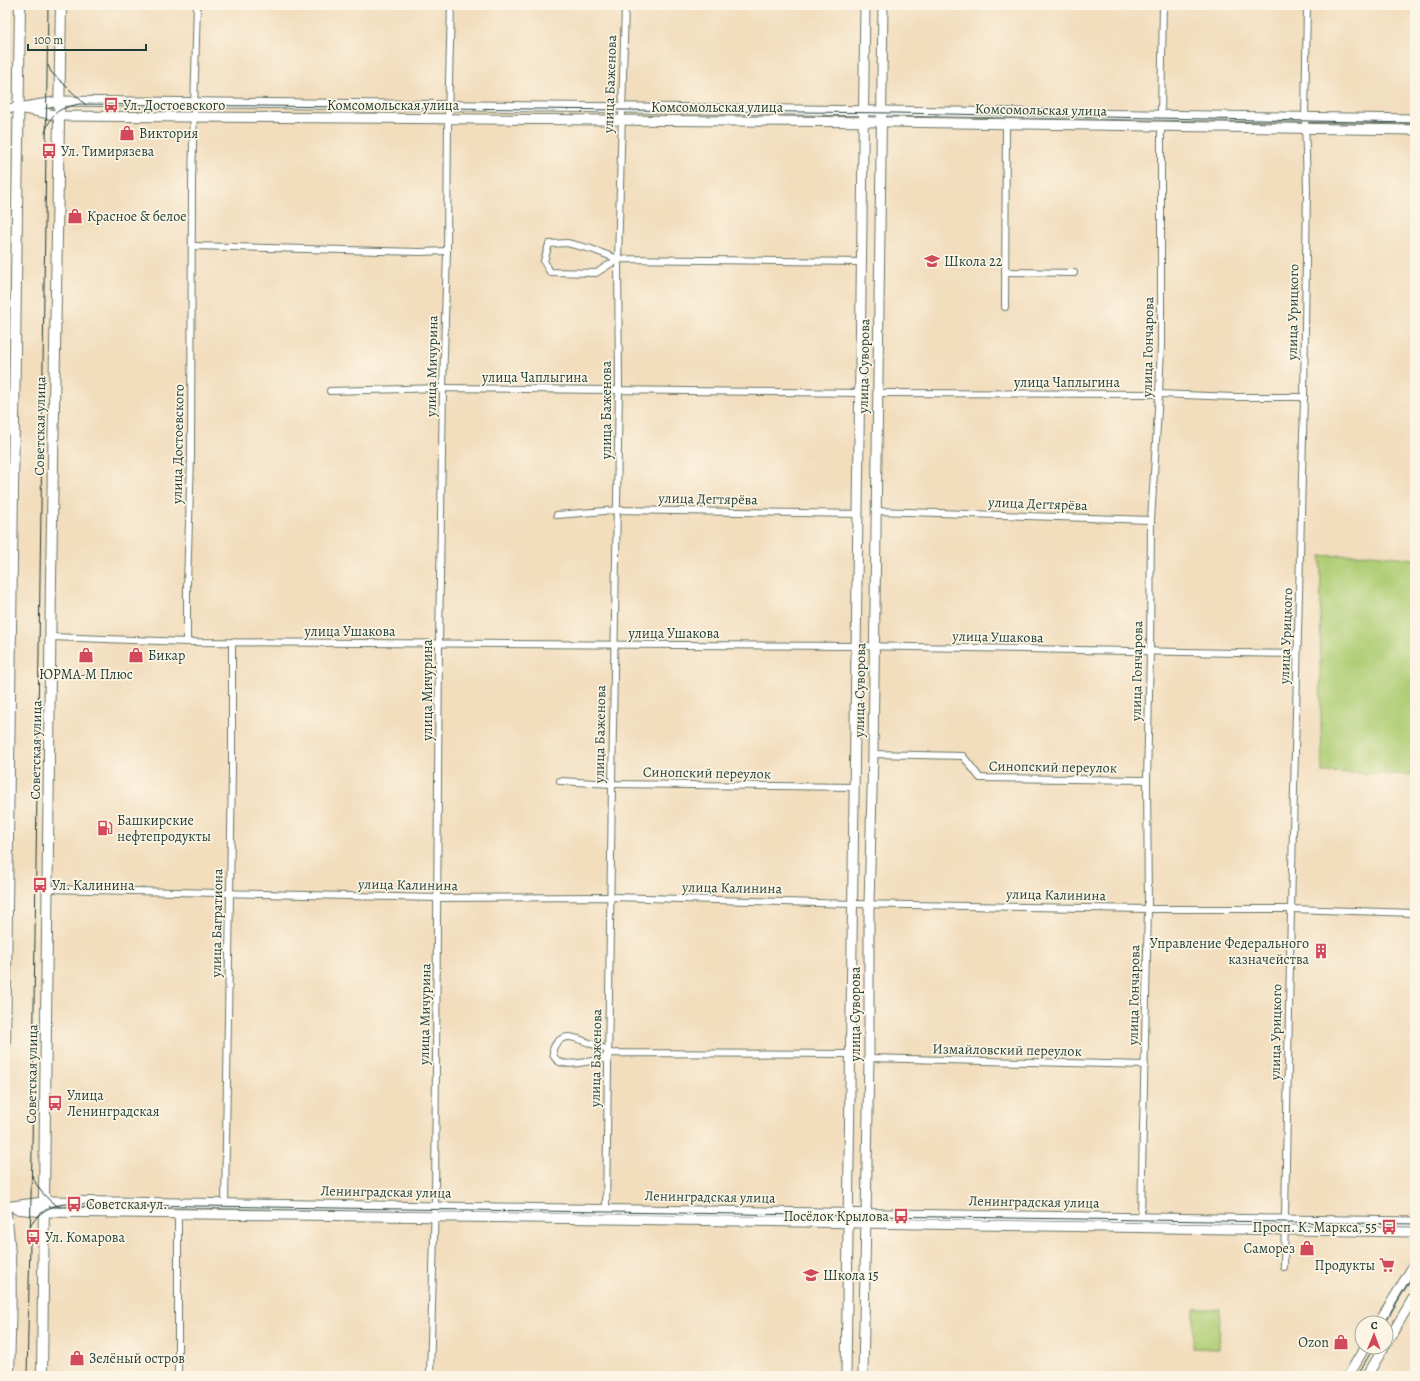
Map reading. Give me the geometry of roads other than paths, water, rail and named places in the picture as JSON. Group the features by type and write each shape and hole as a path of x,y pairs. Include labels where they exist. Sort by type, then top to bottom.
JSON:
{"main road":[{"name":"Советская улица","path":"5,1045 8,634 20,5"},
{"name":"Советская улица","path":"42,1376 57,178 60,116 61,5"},
{"name":"улица Суворова","path":"846,1376 861,393 865,5"},
{"name":"улица Суворова","path":"863,1376 869,1058 869,904 873,754 883,5"},
{"name":"Комсомольская улица","path":"19,108 60,101 882,110 1415,119"},
{"name":"Комсомольская улица","path":"19,108 60,116 882,122 1305,127 1415,130"},
{"name":"Ленинградская улица","path":"5,1207 45,1202 434,1206 1415,1222"},
{"name":"Ленинградская улица","path":"5,1207 44,1212 1415,1232"},
{"path":"5,1207 10,1240 11,1267 9,1376"},
{"path":"1384,1315 1415,1263"},
{"path":"1394,1330 1415,1295"},
{"path":"1348,1376 1360,1355"},
{"path":"1367,1376 1379,1355"}],"street":[{"name":"улица Достоевского","path":"187,642 187,585 191,457 193,118 195,103 197,5"},
{"name":"улица Мичурина","path":"430,1376 434,1217 438,898 439,644 451,5"},
{"name":"улица Баженова","path":"606,1209 619,389 618,259 625,5"},
{"path":"1161,115 1163,5"},
{"name":"улица Урицкого","path":"1284,1267 1291,909 1304,397 1307,189 1305,118 1307,5"},
{"name":"Комсомольская улица","path":"5,108 19,108"},
{"path":"1006,124 1006,307"},
{"name":"улица Гончарова","path":"1141,1217 1148,909 1147,780 1151,520 1161,346 1161,125"},
{"path":"618,259 596,273 550,272 544,261 549,244 567,243 591,249 618,259 862,262"},
{"path":"192,246 420,252 447,251"},
{"path":"1006,272 1074,273"},
{"name":"улица Чаплыгина","path":"330,391 443,388 861,393"},
{"name":"улица Чаплыгина","path":"878,393 1159,394 1234,397 1304,397"},
{"name":"улица Дегтярёва","path":"557,515 617,510 859,514"},
{"name":"улица Дегтярёва","path":"876,511 1151,520"},
{"name":"улица Ушакова","path":"51,637 187,642 874,646 1298,654"},
{"name":"улица Багратиона","path":"225,1204 232,642"},
{"name":"Синопский переулок","path":"873,754 963,756 980,778 1147,780"},
{"name":"Синопский переулок","path":"560,781 612,784 855,787"},
{"name":"улица Калинина","path":"48,889 438,898 611,897 853,904 1148,909 1291,909 1415,913"},
{"path":"608,1053 604,1059 568,1064 560,1062 554,1056 552,1050 555,1044 562,1038 570,1037 605,1049 608,1053 851,1054"},
{"name":"Измайловский переулок","path":"869,1058 1145,1065"},
{"path":"178,1213 178,1376"}],"tram line":[{"path":"27,1376 32,1152 48,5"},
{"path":"48,65 51,72 86,105"},
{"path":"45,133 50,120 56,112 79,104 894,113 1415,123"},
{"path":"32,1175 43,1194 51,1202 60,1207"},
{"path":"29,1229 35,1219 43,1212 58,1205 64,1204 1415,1224"},
{"path":"1389,1315 1415,1271"},
{"path":"1357,1376 1369,1355"}],"place":[{"name":"Ул. Достоевского","path":"111,105"},
{"name":"Виктория","path":"127,133"},
{"name":"Ул. Тимирязева","path":"49,151"},
{"name":"Красное & белое","path":"75,216"},
{"name":"Школа 22","path":"932,261"},
{"name":"ЮРМА-М Плюс","path":"86,655"},
{"name":"Бикар","path":"136,655"},
{"name":"Башкирские нефтепродукты","path":"105,828"},
{"name":"Ул. Калинина","path":"40,885"},
{"name":"Управление Федерального казначейства","path":"1321,951"},
{"name":"Улица Ленинградская","path":"55,1103"},
{"name":"Советская ул.","path":"74,1204"},
{"name":"Посёлок Крылова","path":"901,1216"},
{"name":"Просп. К. Маркса, 55","path":"1389,1227"},
{"name":"Ул. Комарова","path":"33,1237"},
{"name":"Саморез","path":"1307,1248"},
{"name":"Продукты","path":"1387,1265"},
{"name":"Школа 15","path":"811,1275"},
{"name":"Ozon","path":"1341,1342"},
{"name":"Зелёный остров","path":"77,1358"}]}
